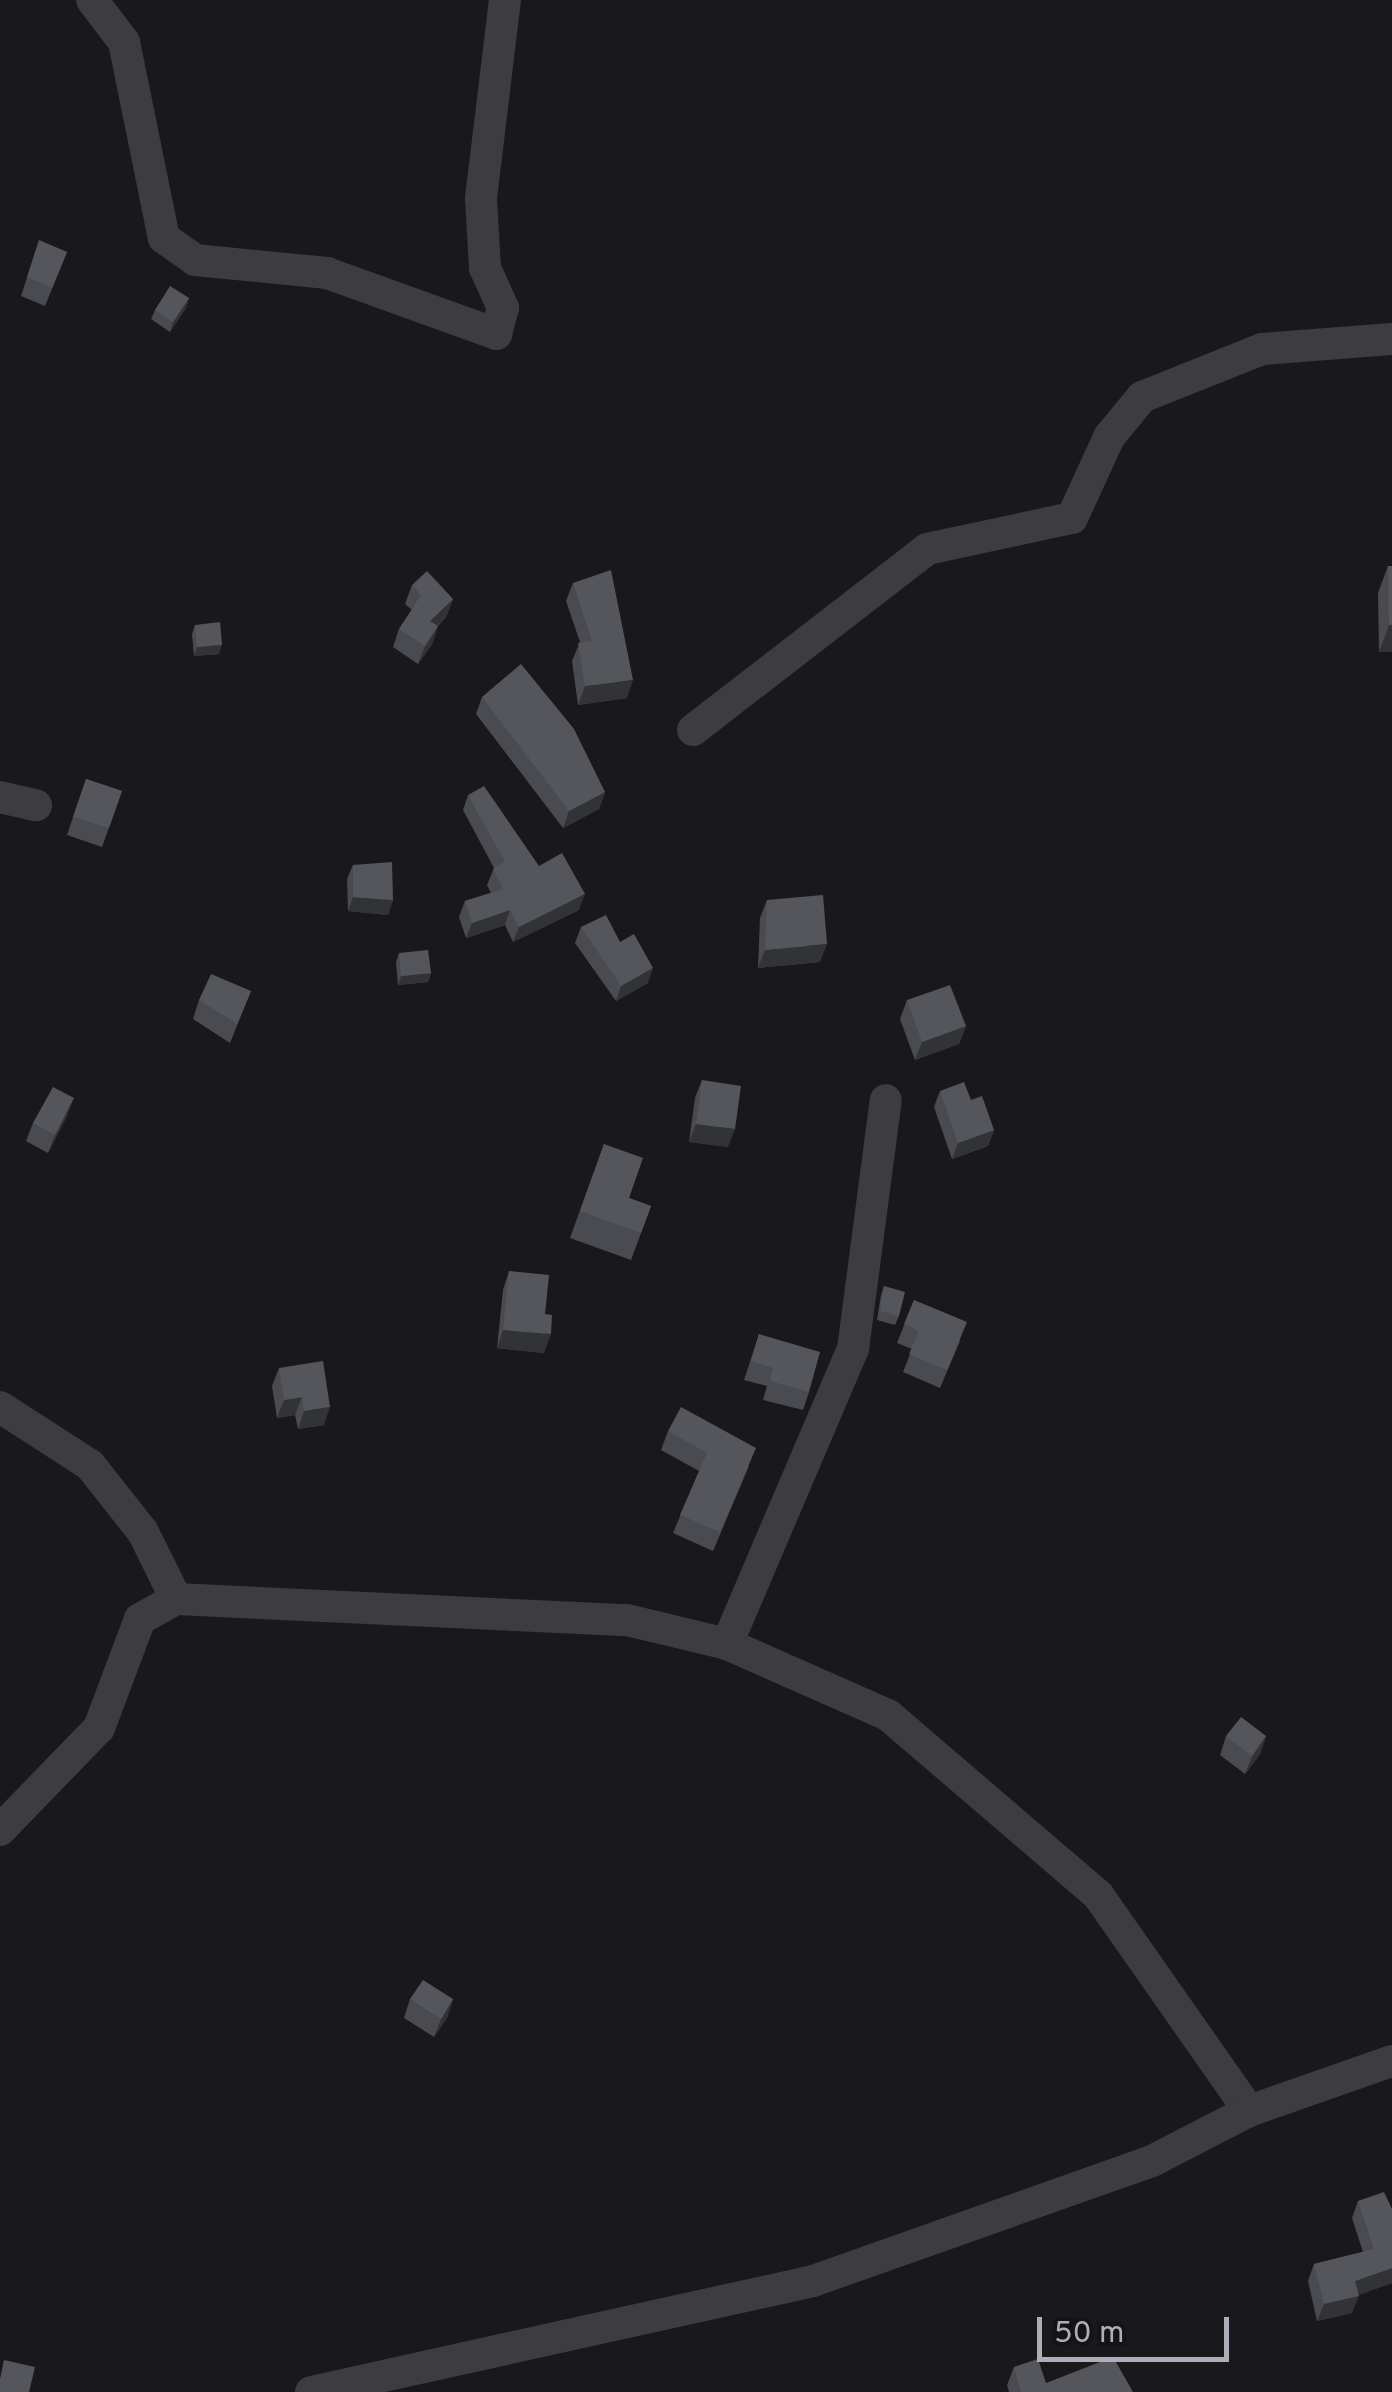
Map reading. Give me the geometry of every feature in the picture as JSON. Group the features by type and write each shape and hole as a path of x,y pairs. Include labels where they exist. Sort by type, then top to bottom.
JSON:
{"street":[{"path":"92,0 124,42 164,238 195,260 327,273 496,334 503,308 485,268 481,198 505,0"},
{"path":"693,730 927,549 1072,518 1108,437 1142,397 1262,349 1392,339"},
{"path":"0,797 36,805"},
{"path":"726,1644 853,1349 886,1100"},
{"path":"0,1407 90,1464 143,1532 176,1599"},
{"path":"0,1830 99,1728 140,1620 176,1599 528,1612 626,1620 726,1644 888,1715 1041,1844 1141,1949 1249,2111"},
{"path":"312,2392 813,2282 1152,2161 1249,2111 1392,2061"}],"building":[{"path":"39,240 67,252 52,288 27,277"},
{"path":"170,286 189,298 173,322 155,310"},
{"path":"1388,566 1392,566 1392,625 1389,625"},
{"path":"611,570 633,680 585,686 578,643 592,641 573,583"},
{"path":"427,571 453,599 430,621 438,626 425,646 399,629 421,595 412,585"},
{"path":"220,622 222,645 197,647 195,625"},
{"path":"521,664 574,729 605,792 569,811 482,697"},
{"path":"86,779 122,791 109,828 73,817"},
{"path":"484,786 539,866 562,853 585,894 519,927 510,910 472,923 465,901 503,889 493,869 505,862 468,795"},
{"path":"392,862 393,900 353,897 353,865"},
{"path":"823,895 827,944 765,950 767,900"},
{"path":"606,915 620,942 634,934 653,968 621,986 581,927"},
{"path":"428,950 431,973 401,976 399,953"},
{"path":"211,974 251,991 237,1024 199,1000"},
{"path":"950,985 966,1026 922,1042 907,1000"},
{"path":"702,1080 741,1086 735,1129 696,1124"},
{"path":"964,1082 971,1100 982,1096 994,1130 958,1143 940,1091"},
{"path":"53,1087 74,1098 55,1135 33,1123"},
{"path":"604,1144 643,1158 629,1198 651,1206 641,1233 580,1211"},
{"path":"509,1271 549,1275 545,1314 552,1315 551,1334 503,1330"},
{"path":"884,1286 905,1292 899,1316 880,1311"},
{"path":"914,1300 967,1322 947,1370 909,1354 919,1331 904,1324"},
{"path":"759,1334 820,1352 809,1392 770,1381 773,1368 751,1361"},
{"path":"323,1361 330,1407 304,1411 302,1397 284,1400 279,1368"},
{"path":"681,1407 756,1448 720,1532 680,1515 707,1453 668,1431"},
{"path":"1241,1717 1266,1736 1252,1756 1226,1736"},
{"path":"423,1980 453,1999 441,2019 410,1999"},
{"path":"1384,2192 1392,2209 1392,2268 1355,2281 1359,2296 1324,2304 1314,2264 1374,2249 1358,2201"},
{"path":"1113,2357 1133,2392 1021,2392 1014,2367 1038,2359 1046,2383"},
{"path":"4,2360 35,2367 29,2392 0,2392"}]}
